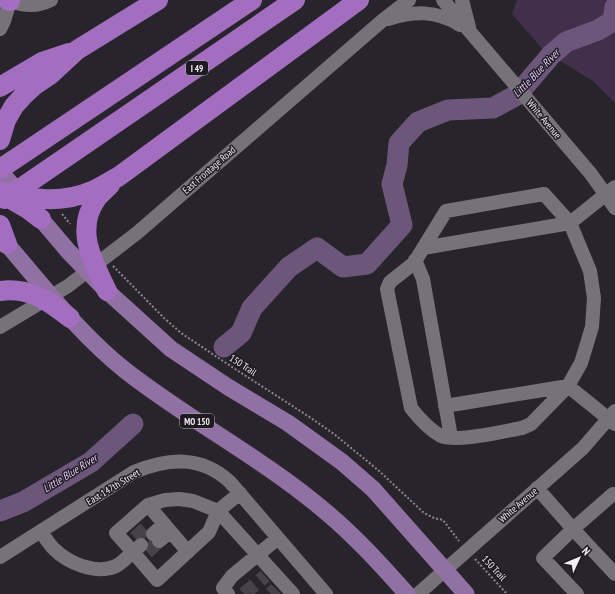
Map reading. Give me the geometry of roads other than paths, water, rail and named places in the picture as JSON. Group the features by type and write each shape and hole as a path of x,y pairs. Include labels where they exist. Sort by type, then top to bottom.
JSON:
{"highway":[{"path":"0,140 6,120 14,106 31,88 50,75 77,50 158,0"},
{"name":"I 49","path":"0,170 252,0"},
{"name":"I 49","path":"0,203 295,0"},
{"path":"0,192 23,198 52,199 74,197 95,190 118,177 359,0"},
{"path":"0,87 42,62 77,50"},
{"path":"107,291 90,255 87,244 86,223 93,205 118,177"},
{"path":"0,192 41,219"},
{"path":"0,225 3,240"},
{"path":"0,291 20,290 41,297 70,318"}],"main road":[{"path":"0,170 69,252 107,291 171,349 228,387 288,423 342,462 373,489 466,594"},
{"name":"MO 150","path":"3,240 70,318 98,347 126,371 172,405 267,468 326,511 361,543 407,594"}],"street":[{"path":"0,28 4,21 8,1 29,6 38,5 52,0"},
{"name":"East Frontage Road","path":"0,328 68,286 137,233 383,20 409,0"},
{"name":"White Avenue","path":"443,0 591,174 610,191 615,208"},
{"path":"462,0 470,32"},
{"name":"White Avenue","path":"383,20 415,13 431,13 450,18 470,32"},
{"path":"423,248 570,223 610,191"},
{"path":"544,194 570,223 590,271 594,298 592,327 590,334 581,363 568,386 531,424 522,428 459,438 442,436 419,418 411,408 387,289 390,282 415,260 446,211 544,194"},
{"path":"415,260 423,279 451,437"},
{"path":"445,406 568,386 613,418"},
{"name":"White Avenue","path":"418,594 583,448 613,418"},
{"name":"East 147th Street","path":"0,557 134,472 165,463 185,461 202,464 220,472 240,493 326,594"},
{"path":"537,488 615,574"},
{"path":"240,493 218,511 209,532 157,580 140,552 116,533 148,505 165,500 179,499 193,501 218,511 257,555 268,573 280,586 293,594"},
{"path":"577,594 543,558 573,529 614,494 615,495"},
{"path":"148,505 188,552"},
{"path":"167,528 156,538 167,528"},
{"path":"40,532 54,549 66,558 84,567 101,570 116,566 140,552"},
{"path":"228,594 222,588 232,576 278,538"}],"waterway":[{"name":"Little Blue River","path":"224,347 241,333 252,308 289,267 317,248 343,267 367,264 402,225 392,184 397,165 399,143 418,122 448,110 493,108 517,95 551,55 566,42 598,30 613,21 615,7"},
{"name":"Little Blue River","path":"0,511 23,502 91,462 133,424"}],"tunnel":[{"path":"135,538 147,527"},
{"path":"147,552 159,541"},
{"path":"244,594 265,576"},
{"path":"271,594 276,589"}]}
